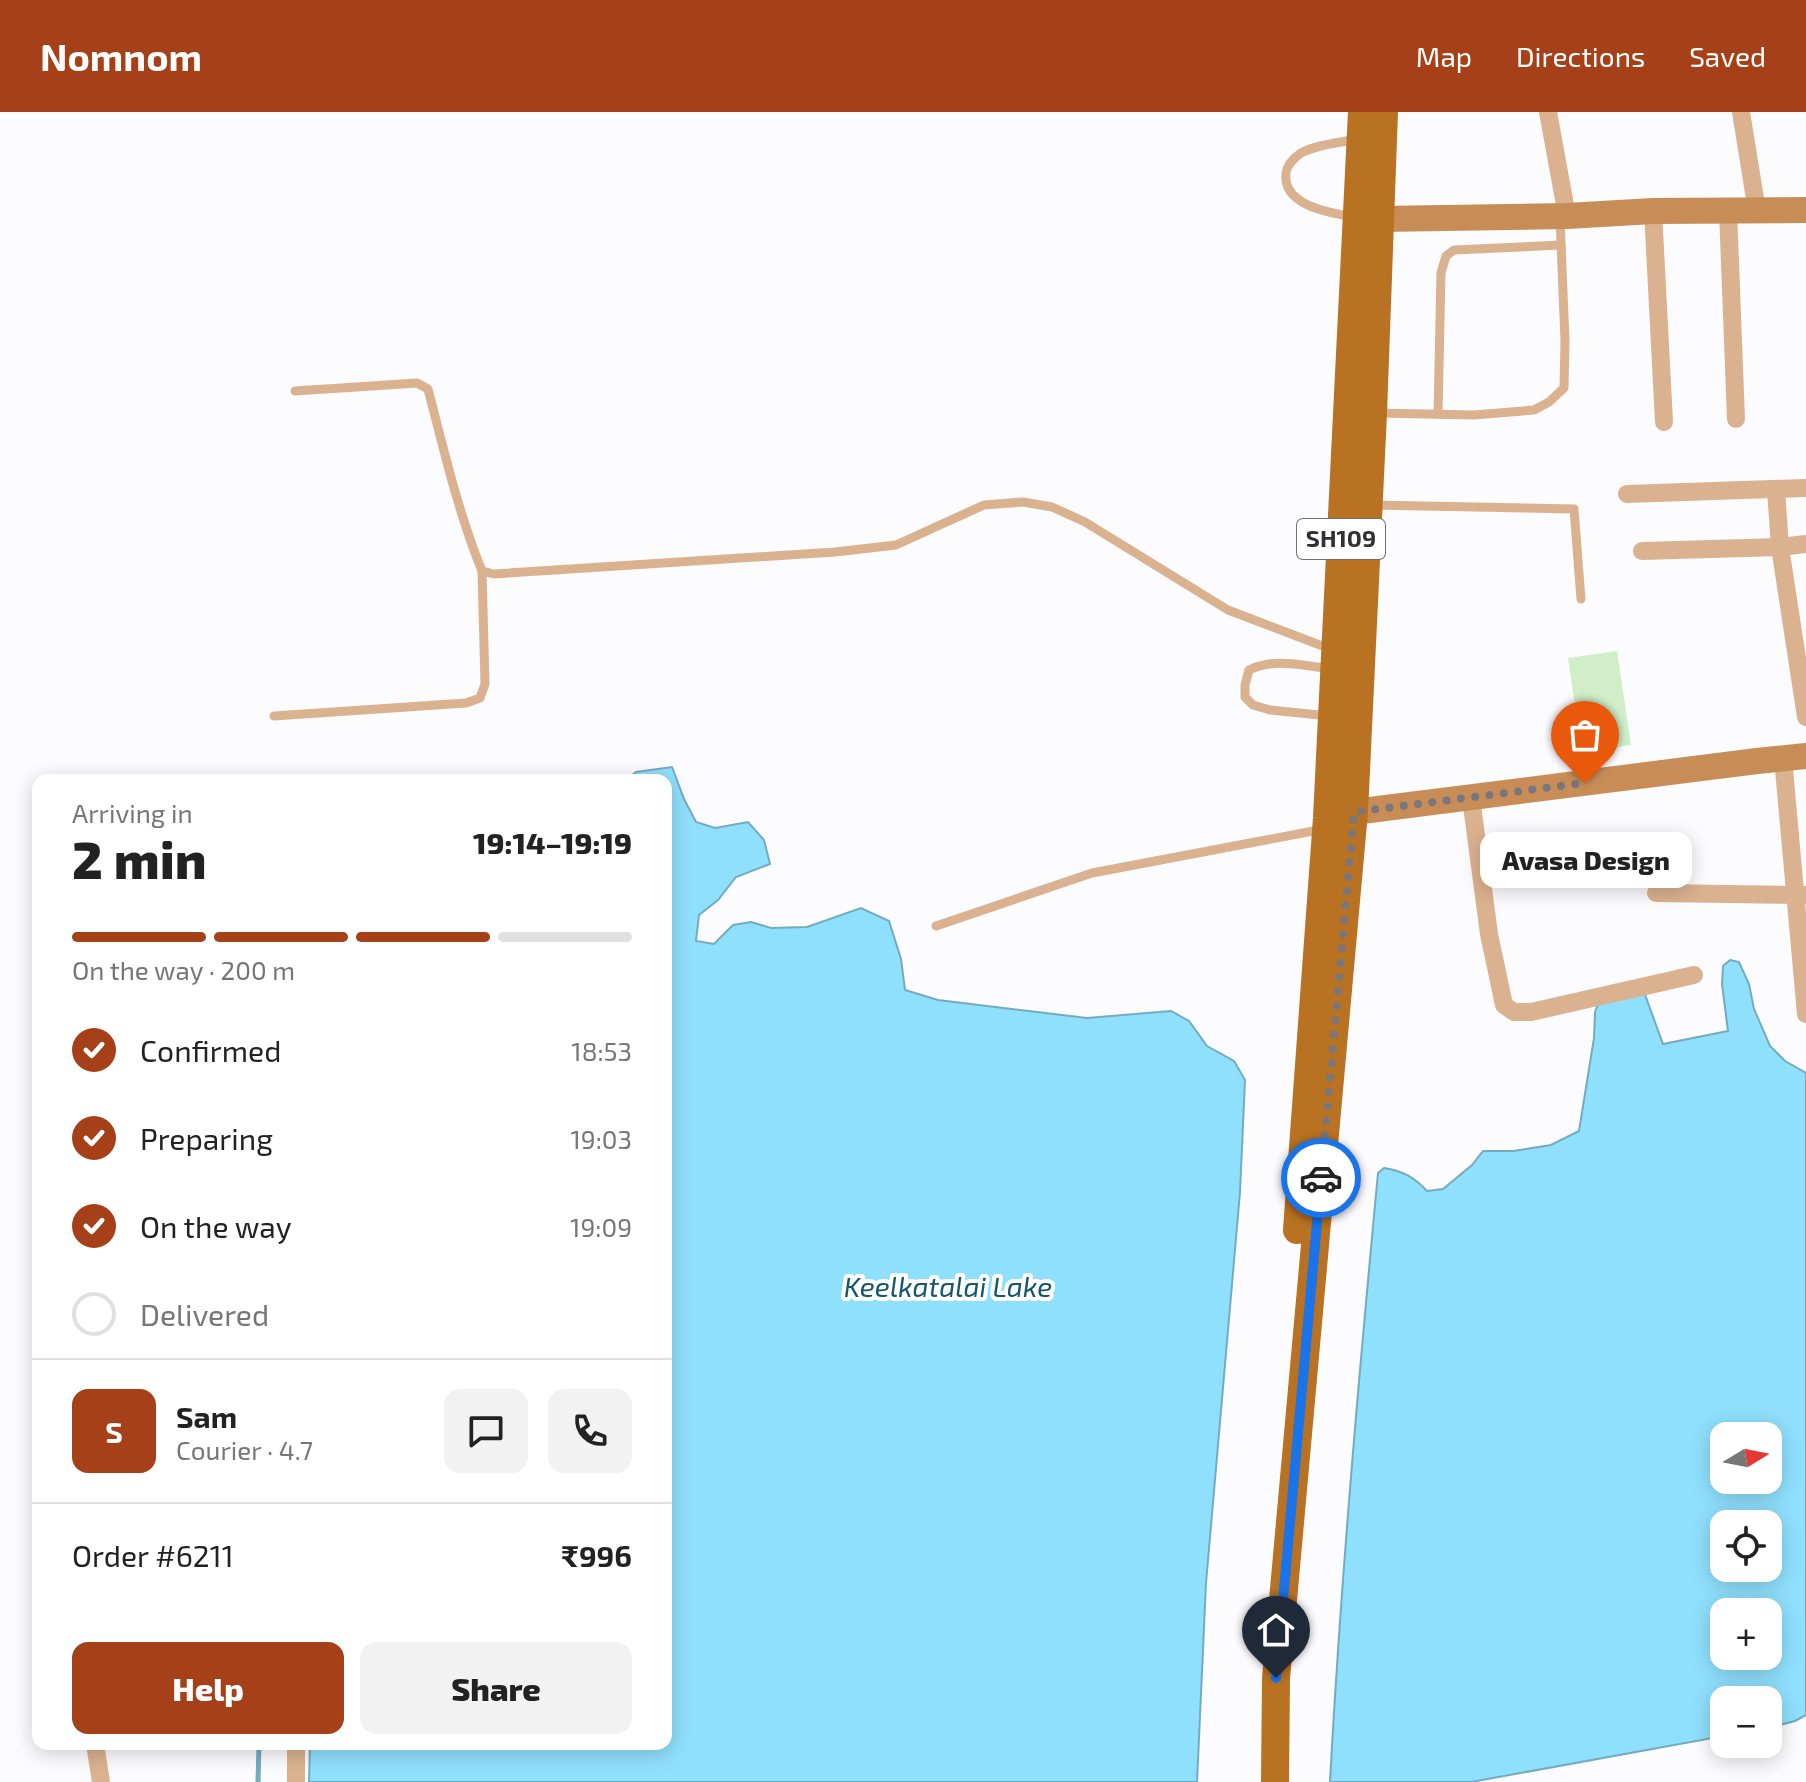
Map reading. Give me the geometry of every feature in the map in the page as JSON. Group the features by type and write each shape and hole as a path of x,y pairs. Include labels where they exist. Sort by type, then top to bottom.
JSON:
{"main road":[{"name":"SH109","path":"1260,1782 1263,1689 1327,828 1335,660 1368,218 1384,112"},
{"name":"SH109","path":"1275,1782 1276,1678 1354,812 1373,413 1368,218 1362,125"}],"street":[{"path":"1548,112 1563,216"},
{"path":"1741,112 1757,211"},
{"path":"1368,218 1806,210"},
{"path":"1653,211 1664,422"},
{"path":"1728,211 1736,419"},
{"path":"1627,494 1805,488"},
{"path":"1776,490 1780,547 1806,717"},
{"path":"1642,551 1806,544"},
{"path":"1354,812 1795,757 1806,1014"},
{"path":"1471,798 1489,934 1504,1005 1514,1012 1531,1012 1694,975"},
{"path":"1656,893 1801,895"},
{"path":"96,1750 101,1782"},
{"path":"296,1750 296,1782"}],"lane":[{"path":"1362,125 1293,159 1286,177 1293,196 1306,203 1328,213 1368,218"},
{"path":"1373,413 1474,415 1534,410 1549,402 1564,388 1563,216"},
{"path":"1438,414 1441,273 1446,256 1454,250 1561,245"},
{"path":"274,716 466,703 480,698 485,684 482,571 455,493 428,389 417,383 295,391"},
{"path":"482,571 505,574 835,552 896,545 984,505 1023,502 1052,507 1085,522 1228,610 1335,660"},
{"path":"1368,505 1574,509 1581,599"},
{"path":"1332,716 1270,710 1253,705 1245,697 1245,685 1249,670 1263,663 1335,660"},
{"path":"936,926 1092,873 1327,828"}],"green space":[{"path":"1617,651 1631,745 1582,752 1568,658"}],"water":[{"name":"Keelkatalai Lake","path":"672,767 696,822 715,828 748,822 764,840 770,864 736,877 718,900 699,915 696,941 714,944 733,925 751,922 771,928 807,927 861,908 889,921 901,959 905,990 938,1000 1087,1018 1171,1011 1189,1021 1207,1046 1234,1061 1245,1080 1240,1192 1206,1583 1197,1782 309,1782 310,1750 672,1750 672,774 634,774"},
{"path":"1730,960 1739,962 1770,1046 1785,1061 1806,1073 1806,1715 1782,1724 1782,1686 1710,1686 1710,1739 1471,1782 1330,1782 1339,1629 1378,1173 1384,1168 1391,1169 1408,1175 1427,1191 1443,1189 1472,1165 1483,1151 1513,1151 1551,1145 1579,1131 1594,1038 1595,1012 1599,1002 1644,992 1663,1044 1728,1031 1723,966"}],"waterway":[{"path":"258,1782 259,1750"}],"way so far":[{"path":"1321,1178 1354,812 1585,783"}],"place":[{"name":"Avasa Design","path":"1585,783"}],"route":[{"path":"1276,1678 1321,1178"}]}
